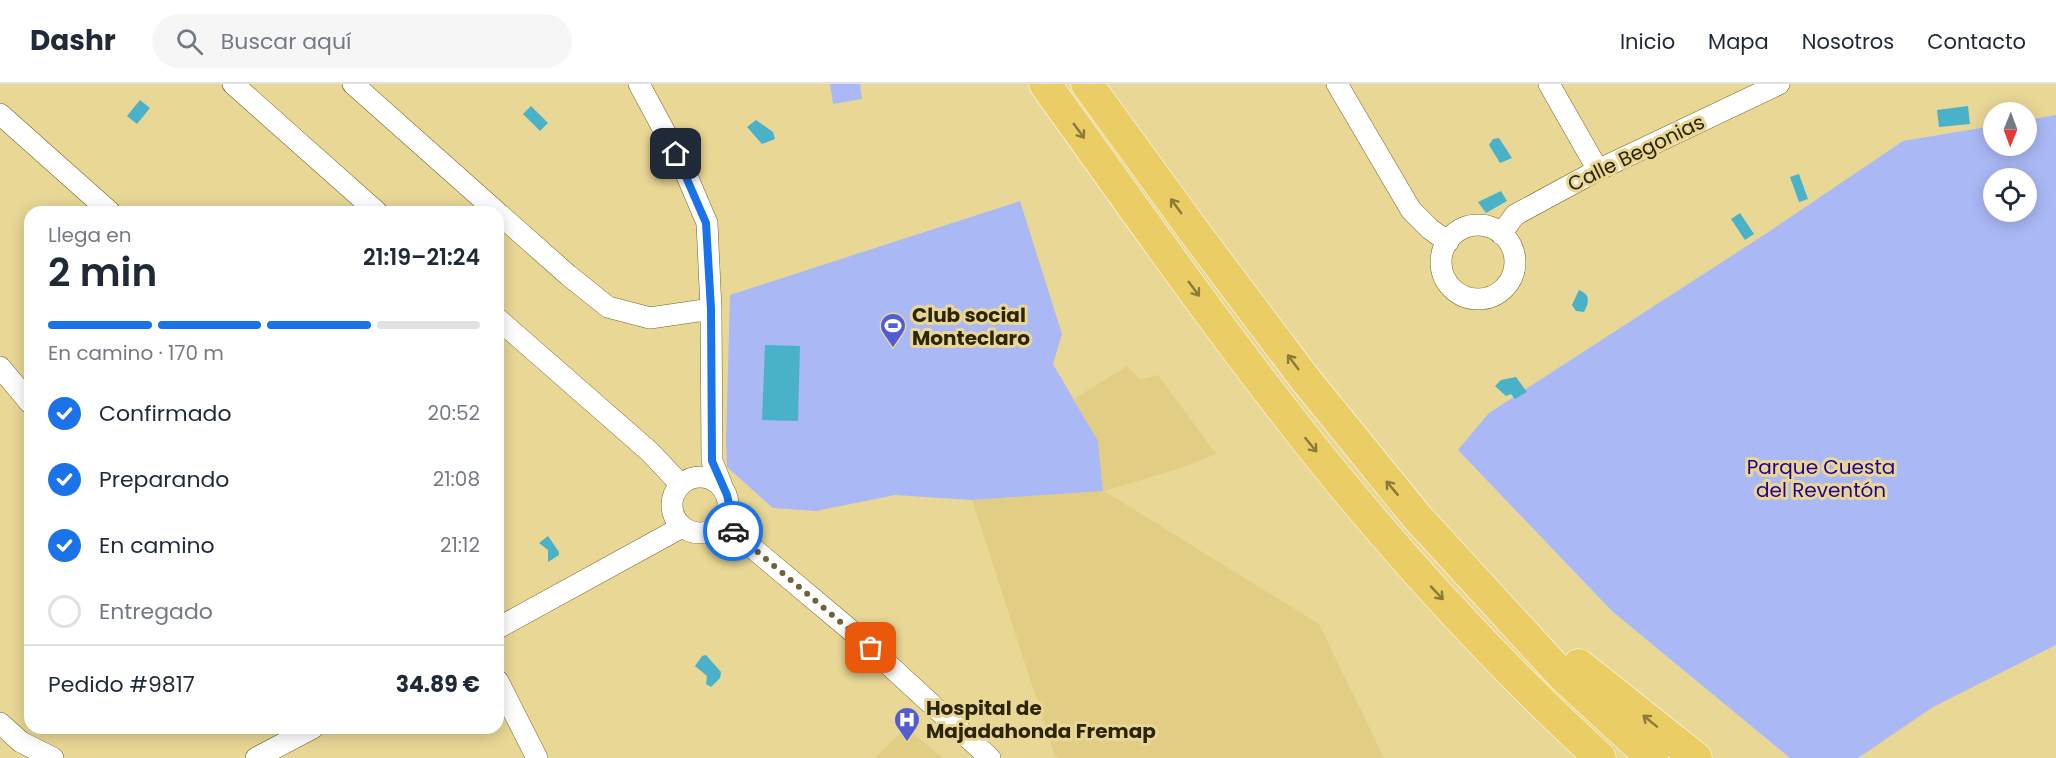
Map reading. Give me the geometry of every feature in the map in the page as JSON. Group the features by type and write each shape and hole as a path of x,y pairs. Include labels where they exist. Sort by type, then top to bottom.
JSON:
{"highway":[{"path":"1045,84 1267,389 1336,476 1414,568 1548,710 1589,758"},
{"path":"1087,84 1305,379 1417,517 1561,674 1652,758"},
{"path":"1417,517 1497,584 1577,663 1696,758"},
{"path":"1548,710 1600,758"}],"street":[{"path":"233,84 370,206"},
{"path":"353,84 490,206"},
{"path":"639,84 681,162 706,223 711,309 706,469 722,486 729,504 728,514 717,529 708,533 690,532 676,520 672,511 672,501 681,485 706,469"},
{"path":"1337,84 1411,210 1430,229 1448,242"},
{"path":"1549,84 1598,170"},
{"name":"Calle Begonias","path":"1501,234 1515,215 1598,170 1779,84"},
{"path":"0,114 103,206"},
{"path":"504,218 608,307 650,318 711,309"},
{"path":"1479,226 1491,228 1509,243 1514,254 1515,266 1512,278 1505,288 1484,299 1472,299 1460,294 1444,277 1443,253 1448,242 1456,233 1467,228 1479,226"},
{"path":"504,325 650,452 681,485"},
{"path":"0,367 24,396"},
{"path":"723,523 854,633 990,757"},
{"path":"504,625 682,527"},
{"path":"504,693 537,758"},
{"path":"0,723 21,742 53,758"},
{"path":"256,758 302,734"}],"shaded area":[{"path":"140,100 150,108 137,124 127,116"},
{"path":"531,106 548,123 540,131 523,114"},
{"path":"1968,106 1970,124 1939,127 1937,110"},
{"path":"756,120 773,132 775,139 762,144 747,127"},
{"path":"1499,138 1512,158 1500,163 1489,145 1493,139"},
{"path":"1799,174 1808,199 1799,202 1790,177"},
{"path":"1501,191 1507,201 1486,213 1478,202"},
{"path":"1740,213 1754,234 1745,240 1731,219"},
{"path":"1579,290 1586,294 1588,299 1584,312 1576,311 1572,305"},
{"path":"765,345 800,346 798,421 762,420"},
{"path":"1127,366 1140,380 1158,375 1216,454 1181,468 1104,491 1319,624 1384,758 1058,758 1055,756 972,500 1103,491 1098,441 1074,399"},
{"path":"1516,377 1527,392 1515,399 1511,394 1506,396 1495,386 1501,380"},
{"path":"548,536 559,555 548,562 548,550 539,543"},
{"path":"706,655 721,672 720,678 711,687 706,684 707,676 695,666 702,656"},
{"name":"Hospital de Majadahonda Fremap","path":"906,728 943,758 875,758"}],"green space":[{"path":"830,84 860,84 862,99 833,104"},
{"name":"Parque Cuesta del Reventón","path":"2056,115 2056,645 1933,707 1858,758 1790,758 1612,611 1458,450 1489,413 1770,231 1903,141 1983,128 1983,156 2037,156 2037,118"},
{"name":"Club social Monteclaro","path":"1020,201 1062,334 1053,364 1098,441 1103,491 972,500 895,495 816,511 773,508 727,467 730,295"}],"way so far":[{"path":"733,531 871,648"}],"place":[{"name":"Club social Monteclaro","path":"893,349"},
{"name":"Hospital de Majadahonda Fremap","path":"907,743"}],"route":[{"path":"676,154 706,223 711,309 712,461 729,504 728,514 723,523 733,531"}]}
